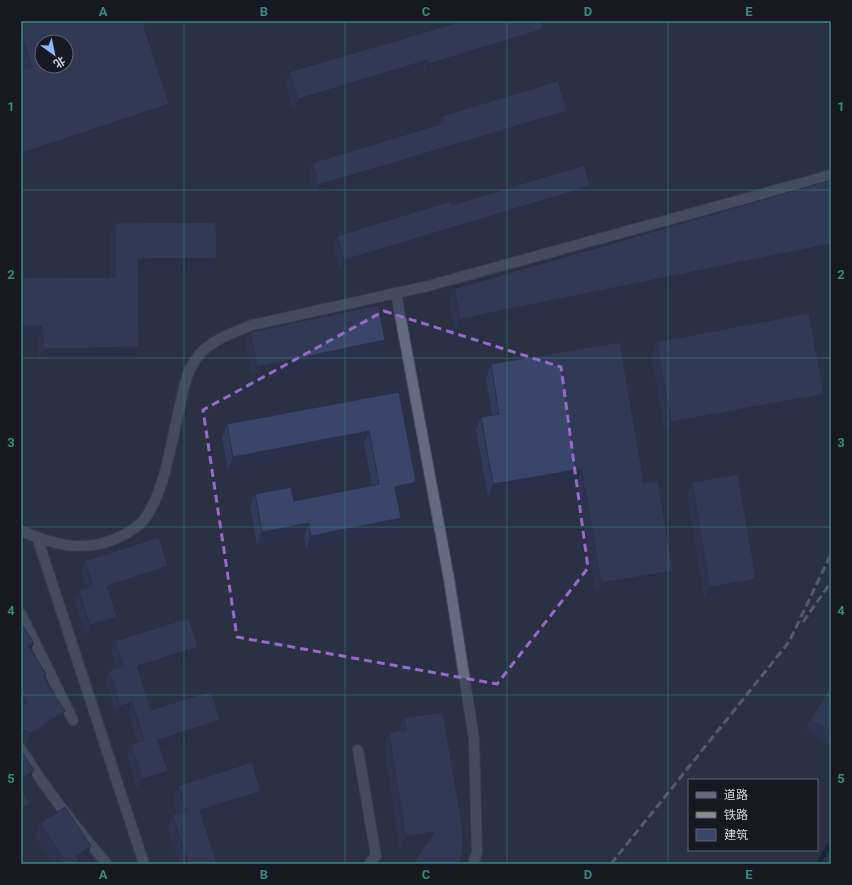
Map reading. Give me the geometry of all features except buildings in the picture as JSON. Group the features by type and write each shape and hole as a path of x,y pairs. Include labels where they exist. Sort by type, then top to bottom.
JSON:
{"street":[{"path":"21,530 59,544 87,546 106,542 125,534 141,523 153,504 162,482 185,383 191,367 200,353 229,334 252,325 396,293 512,263 831,175"},
{"path":"396,293 449,579 474,740 477,852 474,864"},
{"path":"37,537 144,864"},
{"path":"21,614 73,720"},
{"path":"21,749 42,781 84,838 108,864"},
{"path":"358,750 376,856 369,864"}],"highlighted area":[{"path":"384,311 561,367 588,568 497,684 237,637 203,410"}],"waterway":[{"path":"818,864 831,843"}],"railway":[{"path":"611,864 789,642 831,554"},
{"path":"803,622 831,582"}]}
